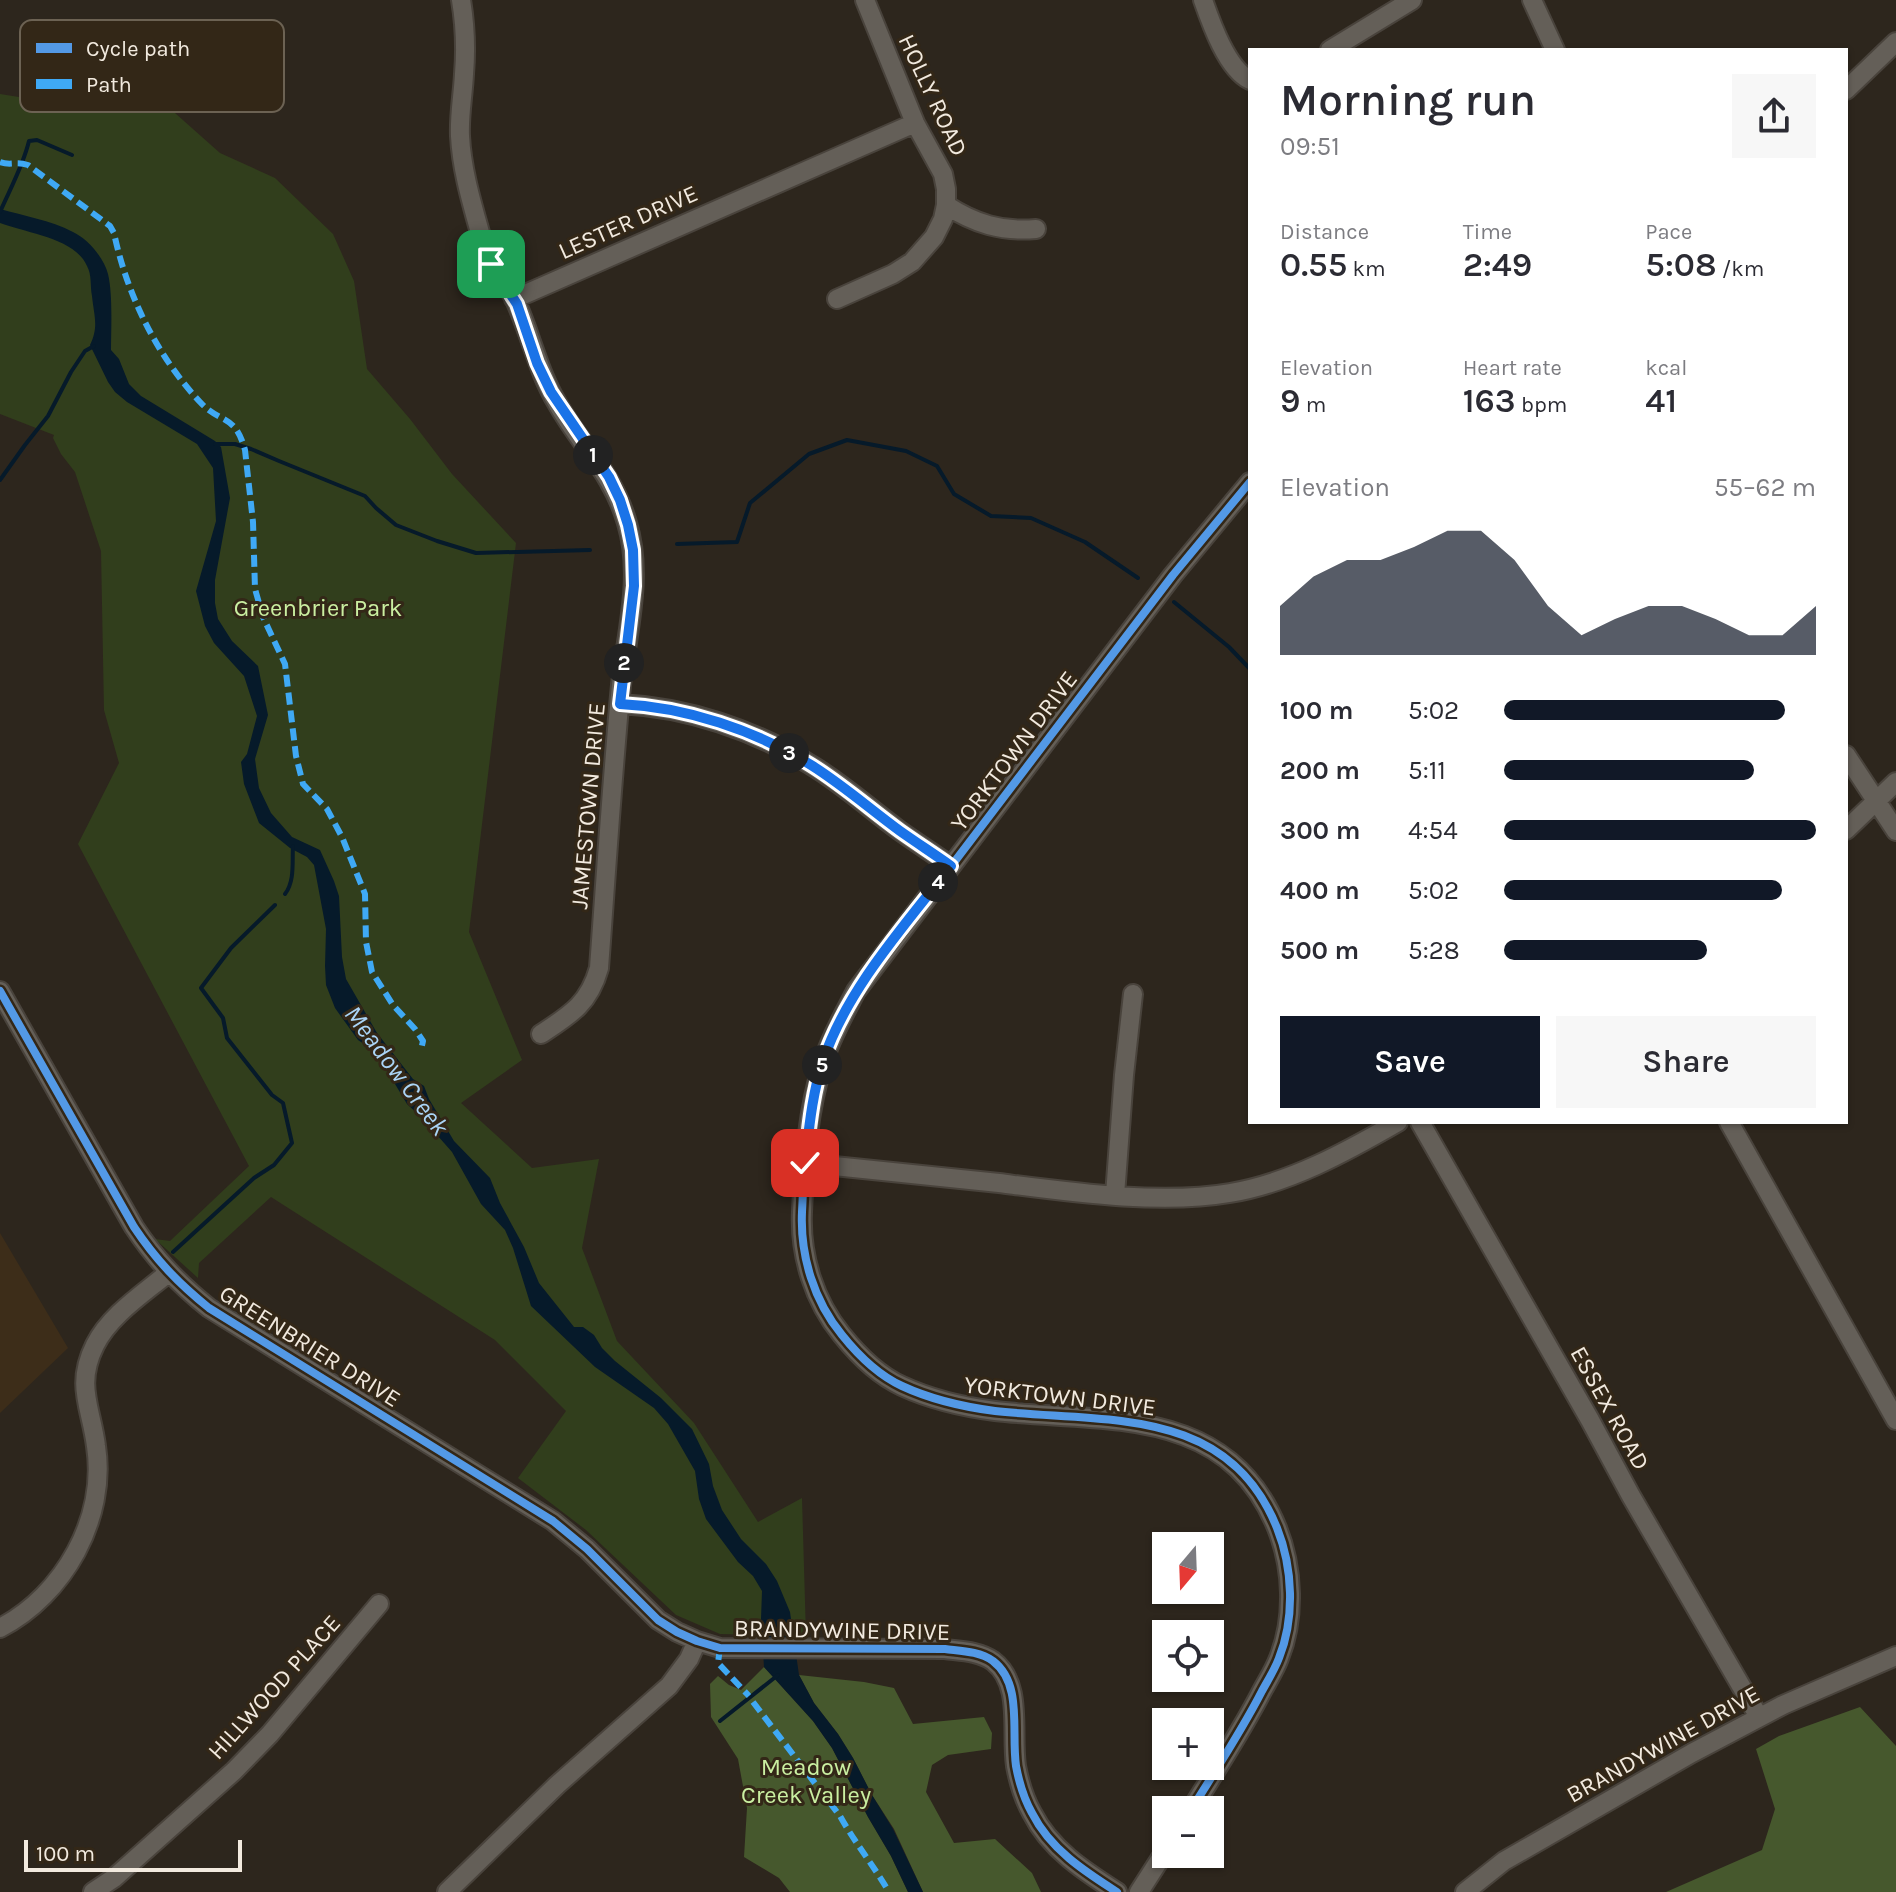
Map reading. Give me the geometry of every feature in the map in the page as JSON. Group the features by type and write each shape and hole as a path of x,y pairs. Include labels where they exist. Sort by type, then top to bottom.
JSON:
{"street":[{"path":"461,0 465,42 460,134 462,163 485,251 514,299"},
{"name":"HOLLY ROAD","path":"865,0 915,123 943,174 946,205"},
{"path":"1203,0 1232,65 1248,79"},
{"path":"1333,48 1412,0"},
{"path":"1532,0 1554,48"},
{"path":"1848,88 1896,42"},
{"name":"LESTER DRIVE","path":"514,299 915,123"},
{"path":"837,299 912,262 934,237 946,205 981,224 1000,229 1036,229"},
{"name":"JAMESTOWN DRIVE","path":"514,299 551,392 609,477 620,500 633,550 634,586 620,704 599,968 587,998 576,1010 541,1034"},
{"name":"YORKTOWN DRIVE","path":"1200,1796 1253,1709 1279,1659 1287,1629 1287,1563 1276,1527 1260,1495 1232,1463 1212,1449 1174,1431 1075,1415 992,1411 959,1405 902,1386 878,1371 850,1346 834,1326 810,1277 801,1222 815,1091 838,1025 856,991 1173,575 1248,484"},
{"path":"620,704 700,717 776,746 841,785 951,866"},
{"path":"1848,758 1896,831"},
{"path":"1848,828 1896,782"},
{"name":"GREENBRIER DRIVE","path":"0,991 134,1227 168,1273 209,1308 553,1521 587,1549 658,1620 697,1641"},
{"path":"1115,1195 1133,994"},
{"path":"805,1163 1115,1195 1206,1196 1256,1187 1319,1163 1394,1124"},
{"name":"ESSEX ROAD","path":"1421,1124 1759,1717"},
{"path":"1730,1124 1896,1420"},
{"path":"0,1628 37,1603 69,1564 81,1541 91,1514 98,1469 85,1391 88,1363 94,1346 113,1320 168,1273"},
{"name":"HILLWOOD PLACE","path":"93,1892 114,1878 234,1771 270,1734 379,1604"},
{"path":"447,1892 557,1785 669,1686 685,1666 697,1641"},
{"name":"BRANDYWINE DRIVE","path":"697,1641 720,1648 945,1649 973,1653 993,1661 1004,1672 1014,1696 1013,1734 1017,1767 1031,1812 1058,1850 1117,1892"},
{"name":"BRANDYWINE DRIVE","path":"1465,1892 1517,1853 1759,1717 1896,1656"},
{"path":"1139,1892 1154,1868"}],"shaded area":[{"path":"0,1233 68,1348 0,1413"}],"green space":[{"name":"Greenbrier Park","path":"0,94 20,97 20,112 174,112 220,153 275,178 333,234 354,281 367,369 452,474 516,543 469,932 522,1060 461,1103 532,1168 599,1159 582,1248 617,1341 694,1423 758,1522 802,1498 806,1636 720,1634 676,1615 586,1530 518,1478 566,1411 495,1340 271,1197 199,1263 198,1278 155,1239 170,1241 249,1166 78,844 119,763 104,710 101,551 75,472 61,454 54,435 0,414"},
{"name":"Meadow Creek Valley","path":"764,1667 813,1721 832,1748 908,1892 790,1892 779,1878 744,1857 747,1808 738,1759 711,1717 710,1684 718,1676 741,1690"},
{"path":"799,1675 894,1688 913,1724 984,1717 992,1733 991,1749 948,1755 932,1765 926,1792 954,1843 995,1839 1032,1873 1041,1892 923,1892 894,1829"},
{"path":"1860,1707 1896,1746 1896,1892 1666,1892 1762,1850 1775,1809 1756,1749 1779,1736"}],"water":[{"name":"Meadow Creek","path":"0,209 55,224 90,244 108,274 111,350 119,359 129,384 141,396 221,447 230,498 215,580 218,619 232,641 258,666 268,715 255,759 259,788 271,813 292,837 320,850 339,896 346,979 377,1033 413,1079 424,1086 454,1141 490,1178 539,1283 574,1327 583,1327 594,1335 615,1361 661,1398 692,1429 709,1464 722,1510 741,1539 766,1564 777,1581 790,1612 799,1675 814,1703 853,1758 893,1829 923,1892 908,1892 832,1748 813,1721 764,1667 762,1591 706,1519 695,1471 668,1424 654,1408 595,1367 531,1306 505,1230 481,1204 452,1152 407,1104 383,1064 358,1040 335,1008 326,985 326,929 314,865 259,823 244,784 241,762 247,754 257,716 244,676 214,643 205,626 196,591 216,521 213,468 197,444 127,402 108,382 90,345 95,315 90,273 81,257 61,243 0,223"}],"waterway":[{"path":"0,212 29,141 37,140 72,155"},
{"path":"0,480 48,416 85,351 94,346"},
{"path":"677,544 737,542 750,503 809,454 847,440 906,451 937,466 954,494 991,516 1031,518 1085,542 1138,578"},
{"path":"215,444 235,444 251,449 365,496 396,525 476,553 590,550"},
{"path":"1174,602 1229,647 1248,667"},
{"path":"285,894 292,877 293,846"},
{"path":"173,1252 254,1178 274,1165 292,1143 283,1103 272,1095 227,1038 223,1018 201,988 231,948 275,905"},
{"path":"720,1721 778,1675"}],"marked path":[{"path":"0,162 28,165 110,226 136,302 157,345 200,402 232,424 241,438 253,522 255,589 263,617 285,664 296,756 303,784 327,809 342,837 365,894 366,942 372,972 393,1005 423,1041 421,1050"},
{"path":"720,1648 718,1663 749,1696"},
{"path":"753,1702 840,1816 889,1892"}],"cycle path":[{"path":"1200,1796 1273,1670 1288,1626 1289,1576 1282,1543 1255,1488 1227,1459 1194,1440 1158,1428 1119,1421 959,1405 913,1391 893,1381 855,1350 824,1308 806,1261 802,1212 808,1136 818,1080 830,1044 856,991 1173,575 1248,484"},
{"path":"0,991 134,1227 168,1270 209,1308 553,1521 587,1549 658,1620 677,1632 720,1648 945,1649 976,1653 993,1661 1009,1682 1014,1709 1016,1766 1032,1813 1058,1848 1117,1892"}],"route":[{"path":"491,264 517,304 537,363 551,392 609,477 628,525 633,550 634,586 620,704 700,717 776,746 841,785 951,866 856,991 838,1025 815,1091 805,1163"}]}
